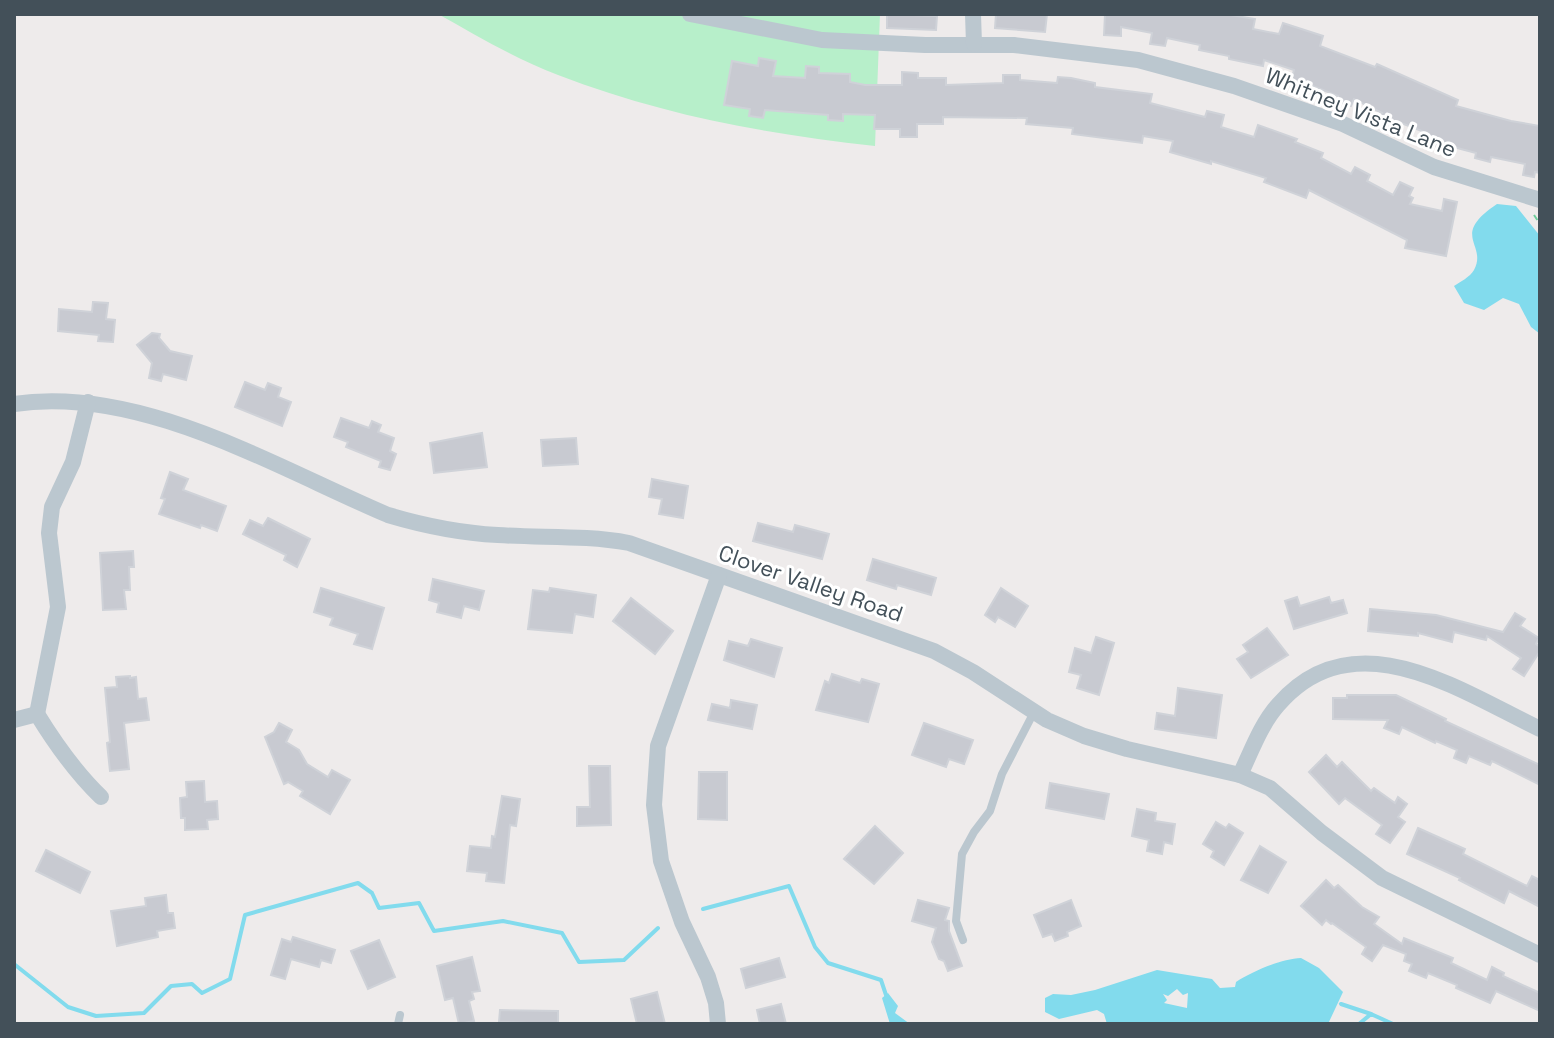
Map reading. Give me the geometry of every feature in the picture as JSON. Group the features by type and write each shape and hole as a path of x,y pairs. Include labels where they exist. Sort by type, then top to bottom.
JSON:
{"street":[{"name":"Whitney Vista Lane","path":"690,14 755,20 822,40 974,44 1071,51 1138,60 1234,86 1343,124 1434,167 1535,205"},
{"path":"973,14 974,44"},
{"path":"88,402 73,462 52,507 49,533 58,607 37,714 80,778 101,797"},
{"name":"Clover Valley Road","path":"14,404 88,402 163,419 388,515 419,524 500,535 606,539 644,548 788,597 934,651 1034,712 1084,736 1240,775 1270,788 1322,833 1382,878 1540,955"},
{"path":"718,1024 716,1003 708,977 682,922 661,861 654,805 658,746 719,575"},
{"path":"1240,775 1277,705 1303,682 1334,668 1360,662 1386,663 1414,670 1540,729"},
{"path":"14,720 37,714"}],"lane":[{"path":"963,940 956,921 962,854 990,811 1002,774 1034,712"}],"path":[{"path":"1535,205 1540,224"}],"green space":[{"path":"438,14 880,14 875,146 754,129 636,101 543,69"}],"water":[{"path":"1497,204 1516,206 1540,236 1540,334 1531,327 1519,304 1503,298 1484,310 1464,303 1454,286 1474,270 1477,253 1472,232 1483,215"},
{"path":"1301,958 1319,968 1343,992 1328,1024 1107,1024 1104,1014 1097,1010 1059,1019 1045,1012 1045,998 1053,994 1071,995 1095,990 1157,970 1212,979 1220,988 1235,987 1236,982 1251,974","holes":["1177,989 1183,995 1188,993 1187,1008 1164,1003 1167,1000 1163,994 1168,996"]},
{"path":"888,993 898,1006 895,1013 910,1024 890,1024 882,998"}],"building":[{"path":"887,14 937,16 936,30 887,28"},
{"path":"996,14 1047,14 1045,32 995,28"},
{"path":"1105,14 1225,14 1255,19 1253,29 1279,34 1283,23 1323,36 1320,46 1375,67 1377,64 1458,100 1456,106 1540,126 1540,173 1535,172 1534,177 1523,175 1525,164 1491,157 1490,162 1475,158 1476,153 1442,144 1440,148 1424,142 1427,133 1396,121 1392,128 1378,121 1382,113 1354,99 1351,106 1336,100 1338,96 1308,84 1306,90 1290,84 1294,70 1264,60 1263,66 1229,59 1229,56 1199,50 1200,45 1167,38 1165,46 1150,44 1152,33 1121,27 1121,36 1104,35"},
{"path":"759,58 776,61 773,76 805,78 806,66 819,67 819,73 850,74 850,82 865,85 902,85 902,72 918,73 918,78 946,78 946,85 1003,83 1003,75 1020,75 1020,80 1057,83 1058,77 1071,78 1095,83 1095,87 1152,94 1150,103 1205,117 1207,111 1224,115 1221,127 1254,137 1258,125 1297,139 1295,142 1323,153 1321,158 1351,174 1355,167 1370,175 1367,181 1393,195 1400,182 1413,188 1409,196 1413,198 1410,204 1442,211 1444,199 1457,202 1446,256 1405,248 1407,240 1309,190 1306,198 1264,182 1266,178 1170,152 1173,141 1143,136 1142,143 1072,134 1073,128 1026,124 1027,118 943,117 943,124 917,124 917,137 900,137 900,129 874,129 875,115 843,114 843,121 828,120 828,115 765,110 763,118 749,116 750,109 724,105 732,61 758,66"},
{"path":"93,302 108,303 106,319 115,320 113,342 98,341 99,335 58,331 59,309 92,312"},
{"path":"152,333 160,334 159,338 170,351 192,356 186,380 163,374 161,381 149,378 152,363 137,345"},
{"path":"245,382 265,390 268,383 281,388 278,397 291,402 282,426 235,407"},
{"path":"341,418 369,428 372,421 381,425 378,432 394,438 390,451 396,454 390,470 379,467 381,461 346,447 348,442 334,437"},
{"path":"482,433 487,467 434,473 430,443"},
{"path":"576,438 578,464 543,466 541,440"},
{"path":"170,472 188,479 183,490 226,506 217,531 159,514"},
{"path":"652,479 688,486 683,518 659,514 662,499 649,497"},
{"path":"268,518 310,539 297,567 284,560 286,555 243,534 250,520 263,526"},
{"path":"758,523 793,532 795,525 829,534 822,559 753,541"},
{"path":"133,551 134,567 129,567 130,590 124,590 126,609 103,610 100,553"},
{"path":"873,559 936,578 931,595 867,580"},
{"path":"433,579 484,591 479,610 464,606 461,618 437,612 439,603 429,600"},
{"path":"321,588 384,608 372,649 354,644 358,634 330,625 333,618 314,612"},
{"path":"550,588 596,595 593,617 575,614 572,633 528,629 533,590 549,592"},
{"path":"1001,588 1028,606 1015,627 998,617 995,622 985,615"},
{"path":"1297,597 1300,606 1329,597 1331,603 1343,600 1347,613 1294,629 1285,601"},
{"path":"631,598 673,631 655,654 613,621"},
{"path":"1370,609 1436,615 1503,632 1515,613 1525,619 1520,626 1539,638 1536,644 1540,651 1524,676 1513,669 1521,658 1487,636 1486,640 1454,632 1452,642 1418,633 1418,636 1368,631"},
{"path":"1267,628 1288,655 1251,678 1237,659 1248,652 1243,645"},
{"path":"1096,637 1114,643 1099,695 1077,688 1081,675 1069,672 1075,648 1091,653"},
{"path":"751,639 782,648 774,677 724,660 729,641 748,646"},
{"path":"832,674 860,683 862,679 879,684 868,722 816,710 825,681 829,683"},
{"path":"116,677 136,677 138,699 146,698 149,720 124,723 129,769 110,771 105,688 117,687"},
{"path":"1178,688 1222,695 1216,738 1155,729 1157,713 1175,716"},
{"path":"1347,695 1396,695 1540,765 1540,785 1492,761 1490,765 1469,756 1466,763 1454,758 1457,750 1436,741 1402,727 1399,734 1384,728 1388,720 1333,719 1333,698 1347,698"},
{"path":"731,700 757,705 752,729 708,720 712,704 730,708"},
{"path":"279,723 292,730 286,742 299,750 307,764 328,777 332,770 350,780 330,814 300,796 303,791 288,782 284,784 265,737 274,732"},
{"path":"924,723 973,740 964,764 949,759 946,767 912,755"},
{"path":"1326,755 1337,767 1342,762 1371,791 1374,788 1395,803 1398,797 1407,804 1398,817 1405,822 1390,843 1376,834 1382,825 1345,798 1339,804 1309,772"},
{"path":"589,766 610,766 611,825 577,826 577,807 590,807"},
{"path":"699,772 727,772 727,820 698,819"},
{"path":"204,781 205,802 217,801 218,819 207,820 208,829 185,830 180,798 187,797 186,782"},
{"path":"1050,783 1109,794 1104,819 1046,808"},
{"path":"502,796 520,799 516,826 510,825 504,883 486,881 487,873 467,871 470,846 491,848"},
{"path":"1137,809 1156,813 1155,821 1175,824 1172,844 1164,842 1162,854 1147,851 1149,840 1132,836"},
{"path":"1216,822 1226,828 1229,824 1243,833 1224,865 1211,857 1214,851 1203,844"},
{"path":"875,826 903,853 874,884 844,859"},
{"path":"1418,828 1465,849 1463,854 1527,886 1532,876 1540,880 1540,907 1509,891 1504,903 1460,878 1407,854"},
{"path":"1260,846 1286,862 1268,893 1241,880"},
{"path":"46,850 90,872 80,893 36,871"},
{"path":"1326,880 1334,888 1338,885 1362,907 1379,917 1374,924 1402,944 1404,938 1453,958 1451,963 1487,980 1492,967 1504,973 1503,976 1540,993 1540,1011 1496,991 1490,1003 1428,973 1426,978 1409,971 1412,964 1404,961 1406,954 1383,945 1372,961 1362,954 1366,947 1326,920 1322,925 1301,906"},
{"path":"166,895 168,913 173,913 175,928 157,931 158,937 117,946 111,911 146,906 145,898"},
{"path":"918,900 949,908 945,920 949,921 949,931 962,966 948,971 932,942 936,928 912,921"},
{"path":"1071,900 1081,926 1055,941 1052,934 1043,937 1034,915"},
{"path":"293,937 335,950 331,963 321,960 319,967 291,959 285,979 271,975 282,939 291,942"},
{"path":"379,940 395,977 368,989 351,951"},
{"path":"472,957 480,991 472,992 474,999 469,1001 474,1021 459,1024 453,998 445,1000 437,966"},
{"path":"779,958 785,977 746,988 741,969"},
{"path":"657,992 665,1024 637,1024 631,999"},
{"path":"781,1004 786,1024 760,1024 757,1010"},
{"path":"500,1010 558,1011 558,1024 499,1022"}],"waterway":[{"path":"14,964 68,1007 96,1016 144,1013 171,986 192,984 202,993 230,979 245,915 358,883 372,893 379,908 419,903 434,931 503,921 562,933 579,962 624,960 658,928"},
{"path":"703,909 789,886 815,947 828,963 881,980 886,995"},
{"path":"1341,1004 1371,1014"},
{"path":"1359,1024 1371,1014 1393,1024"}]}
